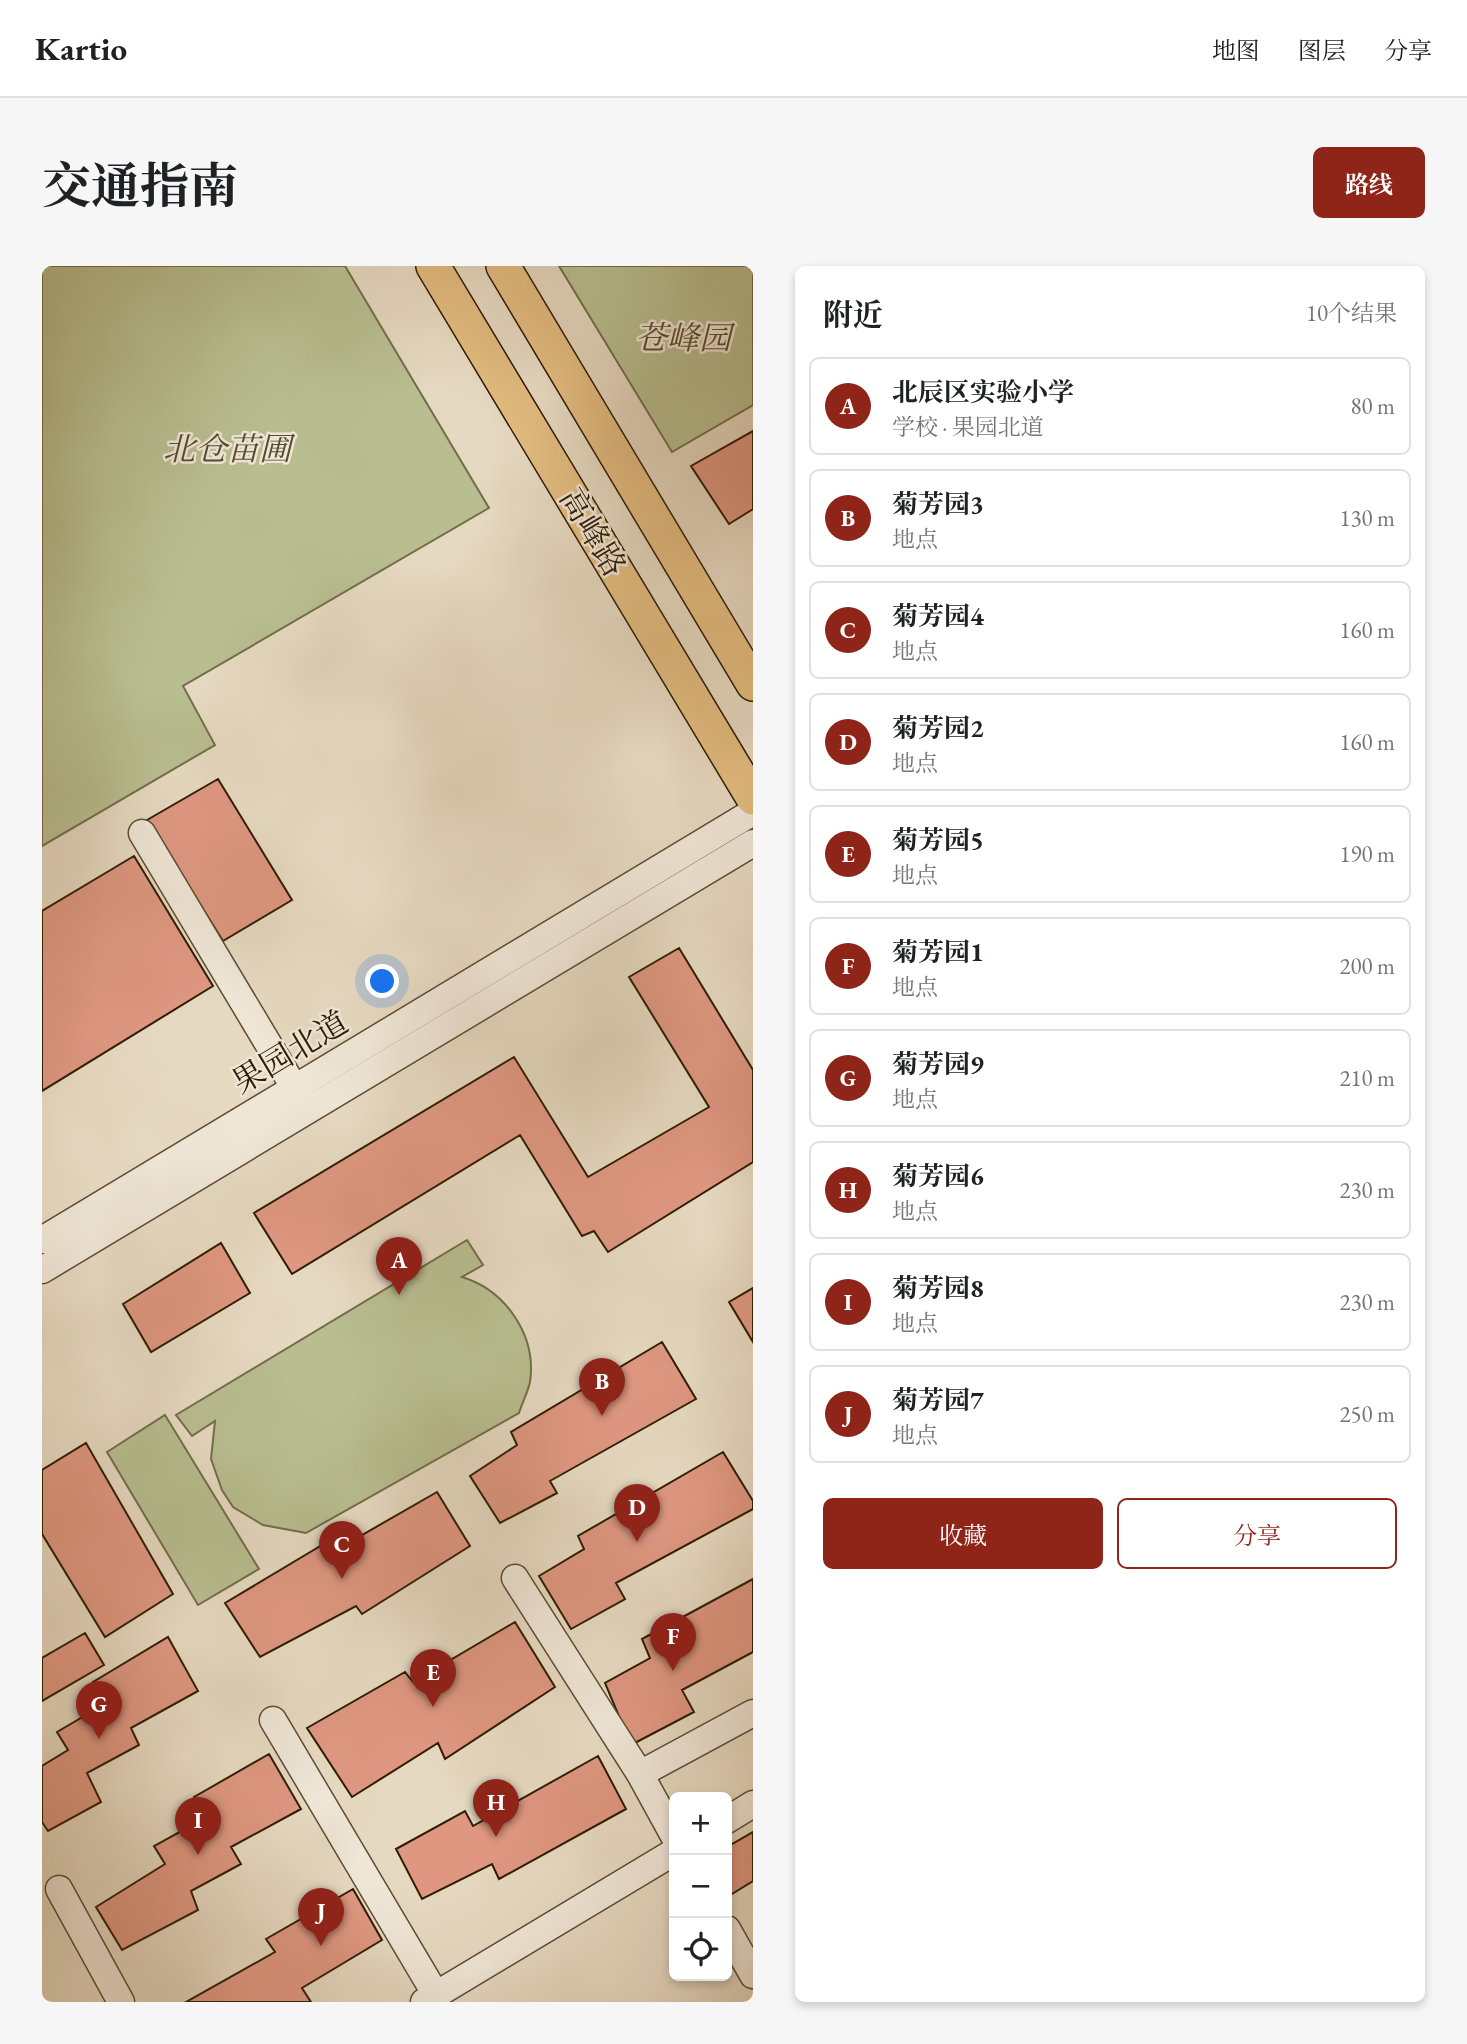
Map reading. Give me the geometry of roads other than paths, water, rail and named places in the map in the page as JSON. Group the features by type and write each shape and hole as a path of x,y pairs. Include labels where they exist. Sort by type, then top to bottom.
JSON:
{"main road":[{"name":"高峰路","path":"433,266 753,799"},
{"name":"高峰路","path":"503,266 753,684"}],"street":[{"name":"果园北道","path":"42,1270 301,1099 753,812"},
{"path":"142,833 301,1099"},
{"name":"果园北道","path":"42,1240 301,1099 753,843"},
{"path":"515,1578 640,1774 669,1827"},
{"path":"640,1774 753,1713"},
{"path":"274,1720 430,1998 669,1855"},
{"path":"732,1817 753,1804"},
{"path":"59,1889 121,2002"},
{"path":"732,1937 753,1975"}],"place":[{"name":"北辰区实验小学","path":"399,1295"},
{"name":"菊芳园3","path":"602,1416"},
{"name":"菊芳园2","path":"637,1542"},
{"name":"菊芳园4","path":"342,1579"},
{"name":"菊芳园1","path":"673,1671"},
{"name":"菊芳园5","path":"433,1707"},
{"name":"菊芳园9","path":"99,1739"},
{"name":"菊芳园6","path":"496,1837"},
{"name":"菊芳园8","path":"198,1855"},
{"name":"菊芳园7","path":"321,1946"}],"park label":[{"name":"苍峰园","path":"683,338"},
{"name":"北仓苗圃","path":"227,449"}]}
